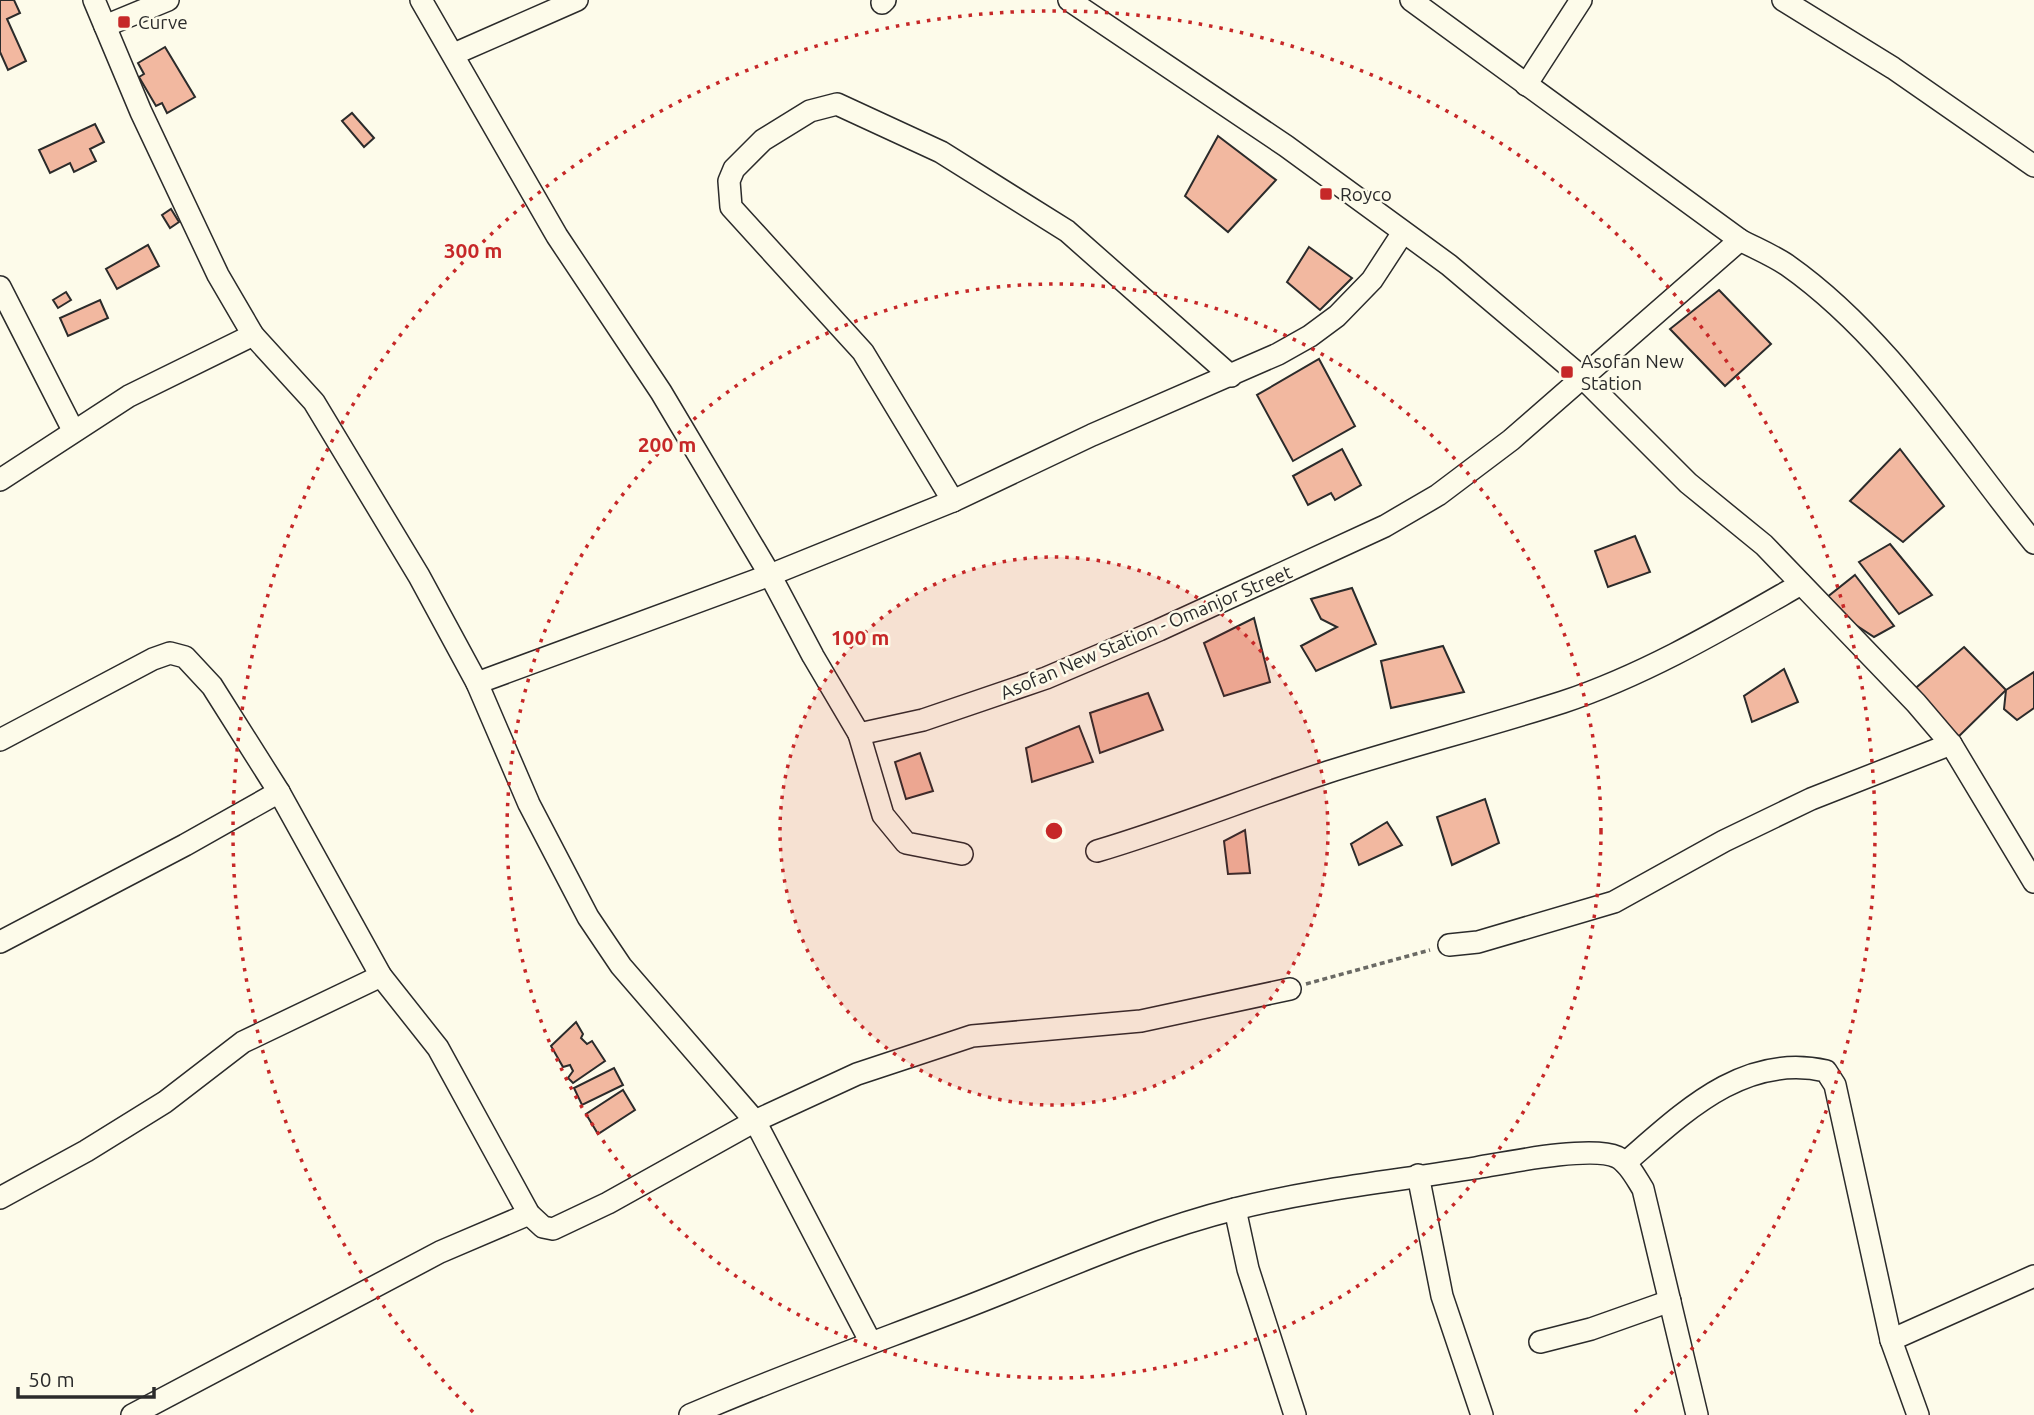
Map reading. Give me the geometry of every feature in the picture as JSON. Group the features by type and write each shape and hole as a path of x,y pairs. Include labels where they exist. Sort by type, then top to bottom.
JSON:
{"street":[{"path":"93,0 141,112 218,275 253,335 314,402 418,576 477,683 529,804 588,917 621,965 755,1121 870,1340"},
{"path":"105,26 169,0"},
{"path":"421,0 557,236 661,393 770,575 859,734 883,816 906,843 962,853"},
{"path":"454,54 577,0"},
{"path":"1069,0 1286,146 1402,234 1460,274 1584,379 1688,483 1764,545 1951,744 2034,883"},
{"path":"1411,0 1740,240 1785,263 1836,304 1870,339 2034,543"},
{"path":"1526,85 1581,0"},
{"path":"1783,0 1893,68 2034,166"},
{"path":"953,501 863,352 732,207 729,181 734,169 763,140 810,111 837,104 941,152 992,182 1067,231 1231,376"},
{"path":"477,683 770,575 953,501 1104,430 1231,376 1310,337 1338,316 1372,280 1402,234"},
{"name":"Asofan New Station - Omanjor Street","path":"859,734 923,720 1046,678 1184,619 1385,526 1456,482 1584,379 1622,340 1669,304 1740,240"},
{"path":"0,287 73,430"},
{"path":"0,480 73,430 173,372 253,335"},
{"path":"1097,851 1170,830 1270,791 1378,756 1564,702 1624,678 1700,642 1801,584"},
{"path":"0,740 58,712 136,667 170,653 185,657 212,686 279,792 381,976 438,1048 528,1214 543,1227 553,1229 608,1203 755,1121 857,1074 972,1036 1141,1021 1290,989"},
{"path":"1449,945 1478,942 1614,902 1724,841 1811,799 1951,744"},
{"path":"0,942 185,845 279,792"},
{"path":"0,1198 86,1151 165,1102 243,1042 381,976"},
{"path":"1625,1163 1696,1103 1723,1085 1754,1074 1808,1067 1826,1070 1835,1085 1891,1340 1918,1415"},
{"path":"690,1415 870,1340 1157,1233 1235,1209 1418,1175 1575,1155 1608,1154 1625,1163 1643,1189 1697,1415"},
{"path":"1418,1175 1442,1296 1482,1415"},
{"path":"1235,1209 1248,1269 1295,1415"},
{"path":"132,1415 440,1252 528,1214"},
{"path":"1891,1340 2034,1276"},
{"path":"1540,1342 1591,1329 1670,1301"}],"path":[{"path":"1290,989 1449,945"}],"building":[{"path":"0,0 14,0 20,13 7,19 26,61 8,70 0,52"},
{"path":"165,47 195,97 167,113 162,103 156,106 139,77 144,74 138,63"},
{"path":"352,113 374,138 364,147 342,121"},
{"path":"95,124 104,142 90,149 96,161 74,172 70,163 50,173 39,150"},
{"path":"1218,136 1276,180 1228,232 1185,196"},
{"path":"171,209 179,222 170,228 162,215"},
{"path":"148,245 159,266 117,289 106,269"},
{"path":"1309,247 1352,278 1320,310 1287,282"},
{"path":"1719,290 1771,344 1725,386 1670,329"},
{"path":"66,292 71,300 58,308 53,300"},
{"path":"100,300 108,318 68,336 60,318"},
{"path":"1319,359 1355,426 1293,461 1257,395"},
{"path":"1342,449 1361,485 1335,500 1331,493 1308,505 1293,476"},
{"path":"1900,449 1944,506 1903,542 1850,501"},
{"path":"1635,536 1650,572 1608,587 1595,551"},
{"path":"1890,544 1932,595 1899,614 1859,562"},
{"path":"1855,575 1894,626 1874,637 1821,602"},
{"path":"1352,588 1376,644 1316,671 1301,646 1337,627 1321,619 1311,599"},
{"path":"1254,618 1270,682 1224,696 1204,643"},
{"path":"1443,646 1464,692 1391,708 1381,661"},
{"path":"1964,647 2006,690 1951,744 1911,692"},
{"path":"1784,669 1798,702 1752,722 1744,696"},
{"path":"2034,672 2034,708 2017,720 2004,709 2006,690"},
{"path":"1148,693 1163,730 1100,753 1090,713"},
{"path":"1079,726 1093,762 1032,782 1026,748"},
{"path":"920,753 933,791 906,799 895,762"},
{"path":"1485,799 1499,843 1452,865 1437,817"},
{"path":"1387,822 1402,845 1359,865 1351,844"},
{"path":"1245,830 1250,873 1228,874 1224,841"},
{"path":"576,1022 583,1034 581,1038 587,1044 592,1041 605,1061 573,1083 568,1078 573,1071 570,1065 563,1067 551,1046"},
{"path":"614,1068 623,1085 582,1105 574,1088"},
{"path":"623,1090 635,1110 598,1134 586,1114"}],"place":[{"name":"Curve","path":"124,22"},
{"name":"Royco","path":"1326,194"},
{"name":"Asofan New Station","path":"1567,372"}]}
